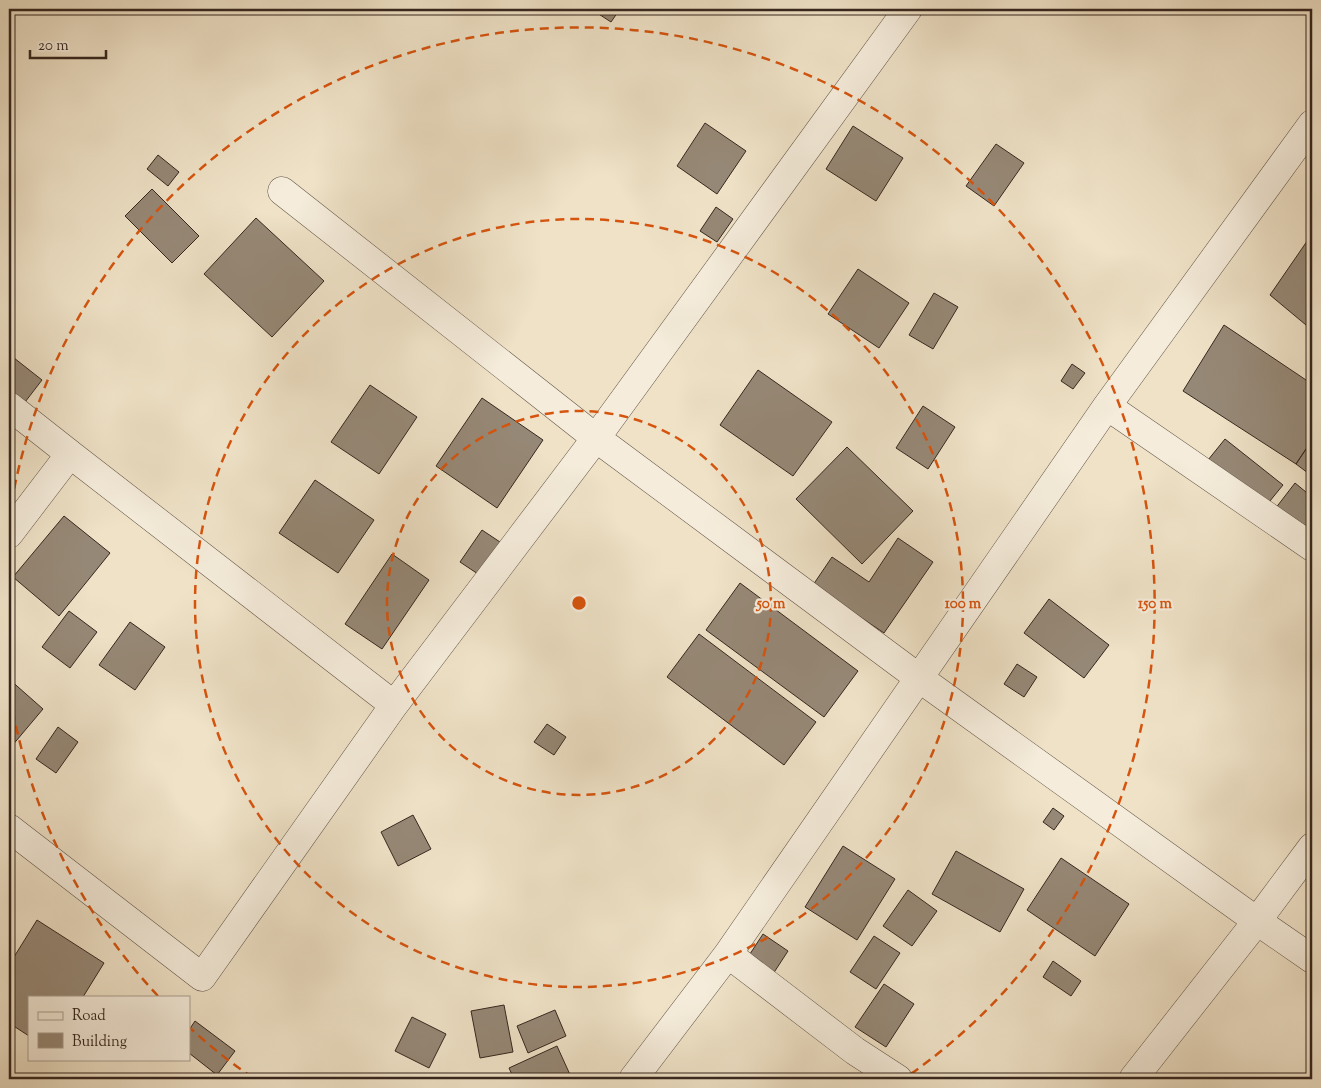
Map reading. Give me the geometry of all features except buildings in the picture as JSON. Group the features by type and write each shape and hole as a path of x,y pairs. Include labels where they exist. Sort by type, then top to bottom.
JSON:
{"street":[{"path":"9,828 202,977 394,704 596,438 908,9"},
{"path":"633,1079 728,954 1107,406 1309,136"},
{"path":"282,191 596,438 919,678 1312,959"},
{"path":"9,406 394,704"},
{"path":"1107,406 1312,548"},
{"path":"9,534 70,454"},
{"path":"1133,1079 1257,921 1312,847"},
{"path":"728,954 855,1051 898,1079"}]}
